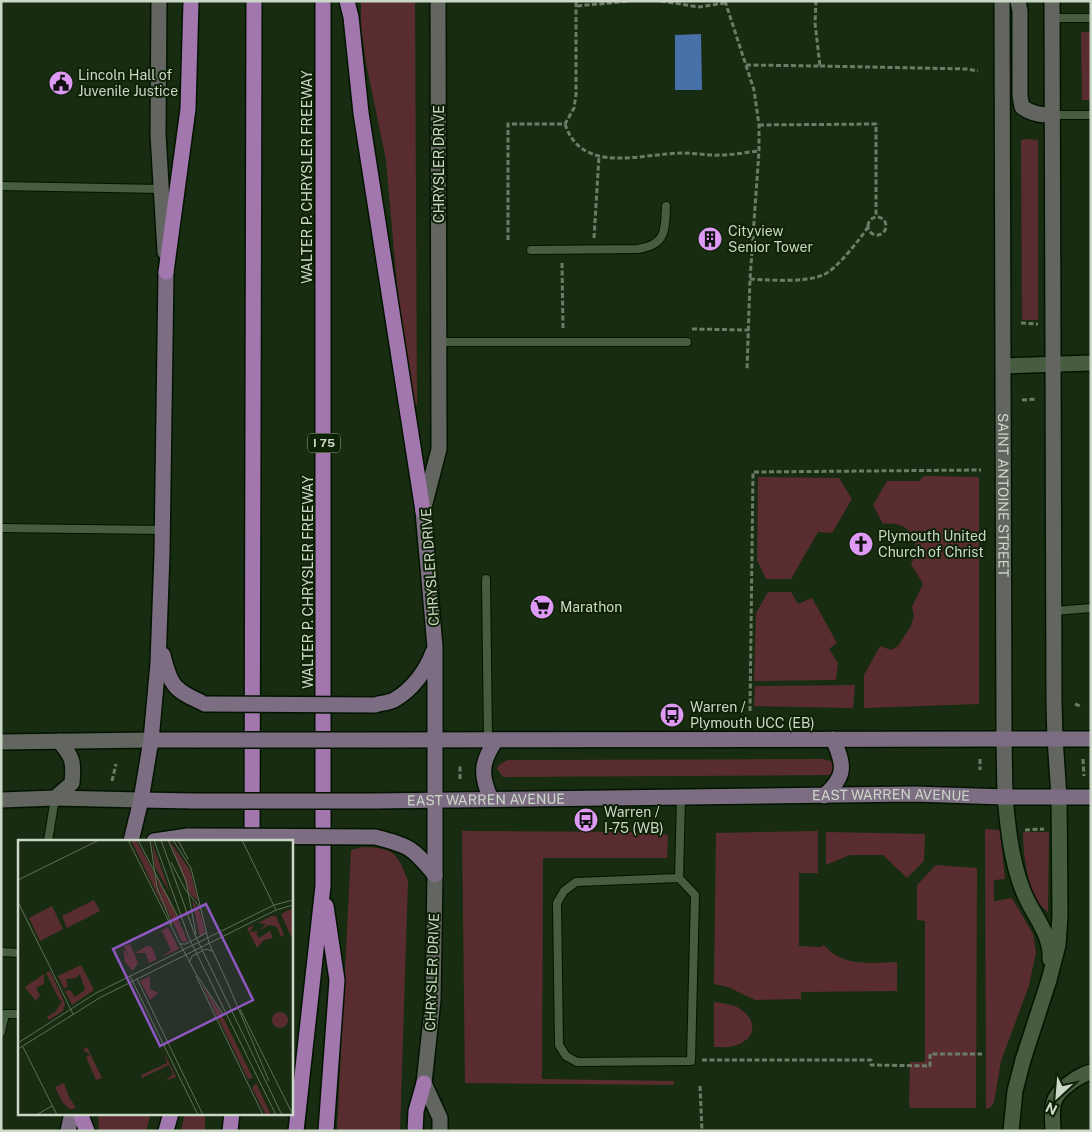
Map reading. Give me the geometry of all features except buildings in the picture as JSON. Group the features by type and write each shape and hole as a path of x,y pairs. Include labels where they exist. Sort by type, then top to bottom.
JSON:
{"highway":[{"path":"166,272 188,109 191,1"},
{"path":"252,840 254,1"},
{"name":"WALTER P. CHRYSLER FREEWAY","path":"296,1131 323,886 323,1"},
{"path":"347,1 351,17 361,113 423,511"},
{"path":"323,886 337,980 326,1131"},
{"path":"415,1131 416,1111 424,1083"},
{"path":"80,1114 87,1131"},
{"path":"166,1131 171,1114"},
{"path":"230,1131 232,1114"}],"main road":[{"path":"131,840 141,800 151,740 159,636 163,530 166,272"},
{"name":"CHRYSLER DRIVE","path":"423,511 435,647 435,875"},
{"path":"159,636 168,675 180,692 204,704 375,705 392,701 406,692 415,683 429,663 435,647"},
{"path":"824,796 837,784 842,771 840,755 834,739"},
{"path":"151,740 1091,739"},
{"path":"491,799 484,784 483,768 492,740"},
{"name":"EAST WARREN AVENUE","path":"141,800 375,801 914,794 1091,797"},
{"path":"161,840 188,836 375,837 405,845 417,853 435,875"},
{"path":"68,1131 72,1114"}],"street":[{"path":"159,1 158,134 166,272"},
{"name":"CHRYSLER DRIVE","path":"423,511 439,449 438,1"},
{"name":"SAINT ANTOINE STREET","path":"1002,1 1005,797 1010,847 1019,879 1028,903 1049,942 1051,952 1049,980"},
{"path":"1018,1 1020,11 1020,96 1022,107 1029,112 1052,116"},
{"path":"1047,1 1052,18"},
{"name":"SAINT ANTOINE STREET","path":"1011,1131 1015,1091 1058,946 1060,915 1059,797 1055,738 1052,1"},
{"path":"1003,366 1091,363"},
{"path":"1,742 151,740"},
{"path":"55,798 72,783 74,766 70,753 59,741"},
{"name":"EAST WARREN AVENUE","path":"1,800 55,798 141,800"},
{"name":"CHRYSLER DRIVE","path":"424,1083 434,1000 435,875"},
{"path":"1052,1131 1054,1101 1066,1086 1084,1074 1091,1072"},
{"path":"424,1083 440,1118 440,1131"}],"lane":[{"path":"1052,18 1091,18"},
{"path":"1052,116 1091,115"},
{"path":"1,186 161,189"},
{"path":"531,250 638,249 650,247 661,240 665,228 666,206"},
{"path":"438,342 687,342"},
{"path":"1,528 163,530"},
{"path":"486,579 492,740"},
{"path":"1054,611 1091,608"},
{"path":"48,840 55,798"},
{"path":"680,878 576,882 564,891 557,903 558,1012 559,1045 566,1056 577,1062 691,1061 695,895 680,878 681,798"},
{"path":"1,952 18,953"},
{"path":"1,1032 3,1014 18,1014"}],"path":[{"path":"576,1 576,94 574,108 565,124 574,143 587,152 615,159 682,153 720,156 760,151"},
{"path":"577,6 630,1"},
{"path":"661,1 699,7 725,2 746,65 757,106 760,151 750,279 748,370"},
{"path":"816,1 815,23 820,66"},
{"path":"746,65 967,68 978,71"},
{"path":"508,240 508,124 565,124"},
{"path":"759,125 876,124 876,217"},
{"path":"593,246 599,156"},
{"path":"750,279 804,279 824,275 857,243 868,227 868,222 876,217 881,218 885,222 884,231 876,235 871,233 868,227"},
{"path":"562,249 563,329"},
{"path":"1021,323 1038,324"},
{"path":"690,330 749,330"},
{"path":"1022,400 1038,399"},
{"path":"750,710 753,472 981,470"},
{"path":"1075,704 1080,706"},
{"path":"980,759 980,770"},
{"path":"1083,759 1084,776"},
{"path":"112,781 116,764"},
{"path":"460,764 460,780"},
{"path":"1022,830 1050,829"},
{"path":"702,1060 871,1060 871,1065 930,1066 930,1054 982,1054"},
{"path":"700,1086 702,1131"}],"shaded area":[{"path":"361,1 415,1 417,406 413,403 400,319 386,160 366,63 361,26"},
{"path":"1081,32 1091,32 1091,100 1082,100"},
{"path":"1021,140 1038,140 1038,320 1022,320"},
{"path":"924,476 979,477 979,704 864,708 864,675 880,646 891,650 898,646 911,626 914,616 912,607 923,584 911,564 915,547 911,534 900,525 883,524 873,505 887,481 919,481"},
{"path":"758,477 839,478 852,499 832,533 818,532 791,579 766,579 757,560"},
{"path":"768,592 791,592 798,604 812,598 837,643 829,649 838,663 836,680 754,681 756,613"},
{"path":"855,685 853,708 754,706 755,686"},
{"path":"822,759 831,761 834,767 829,775 503,777 497,769 499,765 507,760"},
{"path":"985,829 1000,830 1005,879 994,880 994,901 1012,898 1033,934 1036,952 1029,986 1001,1061 994,1102 991,1107 986,1109"},
{"path":"462,831 657,832 668,835 667,858 543,858 542,1079 674,1081 673,1085 465,1083"},
{"path":"818,831 818,873 799,873 799,946 821,947 824,945 839,957 858,962 897,962 897,991 801,992 801,999 755,1000 728,987 714,984 716,833"},
{"path":"826,832 925,834 924,861 907,878 883,855 850,855 826,865"},
{"path":"1023,832 1049,832 1048,912 1041,906 1031,887 1024,852"},
{"path":"363,847 382,849 393,854 401,864 408,881 400,1131 337,1131 351,850"},
{"path":"936,865 977,868 976,1108 910,1108 909,1104 910,1062 925,1062 925,921 917,920 917,885"},
{"path":"714,1002 737,1007 748,1016 752,1027 749,1037 732,1047 714,1047"},
{"path":"98,1114 151,1114 146,1131 99,1131"},
{"path":"185,1114 205,1114 205,1131 181,1131"}],"water":[{"path":"701,34 702,90 675,90 675,35"}],"place":[{"name":"Lincoln Hall of Juvenile Justice","path":"61,83"},
{"name":"Cityview Senior Tower","path":"710,239"},
{"name":"Plymouth United Church of Christ","path":"861,544"},
{"name":"Marathon","path":"542,607"},
{"name":"Warren / Plymouth UCC (EB)","path":"672,715"},
{"name":"Warren / I-75 (WB)","path":"586,820"}]}
